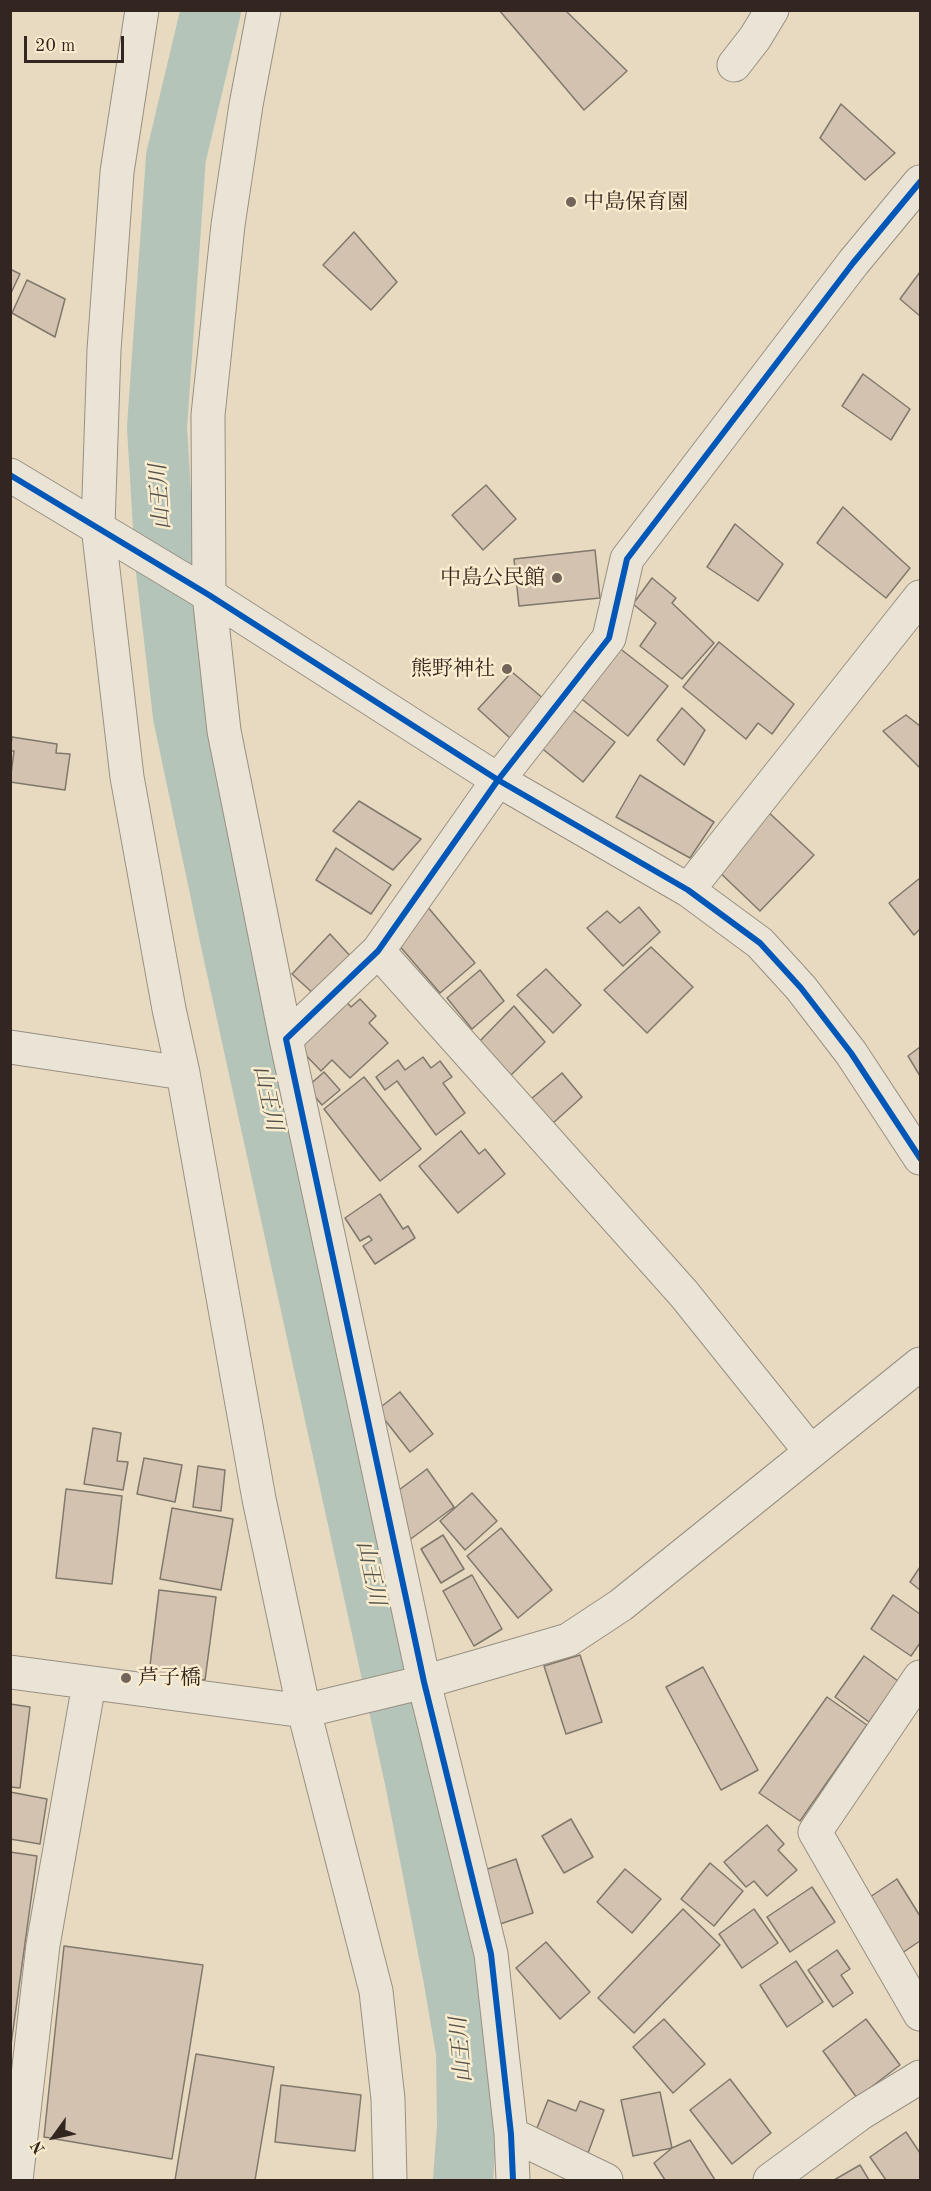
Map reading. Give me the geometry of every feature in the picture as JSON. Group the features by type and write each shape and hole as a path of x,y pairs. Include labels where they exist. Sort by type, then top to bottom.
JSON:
{"street":[{"path":"142,10 117,172 104,350 98,526 127,777 169,1009 183,1073 259,1499 304,1711 376,1991 388,2098 390,2181"},
{"path":"264,10 248,94 228,225 208,415 209,595 224,731 285,1039 424,1682 491,1954 511,2134 513,2181"},
{"path":"734,65 755,38 772,10"},
{"path":"285,1039 378,951 498,780 609,638 627,559 853,263 921,182"},
{"path":"10,474 209,595 498,780 688,890 760,943 801,988 851,1053 921,1158"},
{"path":"688,890 921,597"},
{"path":"378,951 684,1293 810,1451"},
{"path":"10,1047 183,1073"},
{"path":"10,1672 304,1711 424,1682 568,1640 621,1605 921,1364"},
{"path":"921,1677 815,1832 921,2014"},
{"path":"16,2181 43,1945 89,1684"},
{"path":"770,2181 861,2113 921,2077"},
{"path":"511,2134 606,2181"}],"building":[{"path":"499,10 565,10 627,71 584,110"},
{"path":"841,104 895,153 865,180 820,138"},
{"path":"354,232 397,282 371,310 323,265"},
{"path":"10,269 20,274 10,295"},
{"path":"920,272 920,316 900,299"},
{"path":"27,280 65,299 55,337 12,313"},
{"path":"863,374 910,409 891,440 842,406"},
{"path":"486,485 516,519 483,550 452,515"},
{"path":"843,507 910,568 886,598 817,543"},
{"path":"735,524 783,564 758,601 707,567"},
{"name":"中島公民館","path":"595,550 600,598 519,606 514,559"},
{"path":"652,578 676,598 672,603 714,643 682,679 640,646 656,623 633,604"},
{"path":"719,642 794,704 772,734 758,723 746,739 683,687"},
{"path":"618,647 668,686 628,736 578,696"},
{"path":"512,672 545,700 510,738 478,709"},
{"path":"569,707 615,742 583,782 539,746"},
{"path":"682,708 705,730 684,765 657,740"},
{"path":"906,715 920,726 920,768 883,731"},
{"path":"12,737 57,744 56,753 70,754 65,790 10,782 14,751 10,751"},
{"path":"640,775 714,822 690,858 616,817"},
{"path":"359,801 421,839 393,870 333,831"},
{"path":"764,808 814,855 760,911 713,866"},
{"path":"336,848 391,885 371,914 316,880"},
{"path":"920,878 920,929 914,935 889,903"},
{"path":"426,905 475,963 440,993 391,936"},
{"path":"639,907 660,932 623,966 587,928 607,911 620,923"},
{"path":"330,934 353,959 316,996 292,974"},
{"path":"651,947 693,987 647,1033 604,990"},
{"path":"546,969 581,1005 553,1033 517,995"},
{"path":"480,970 504,1001 472,1029 447,998"},
{"path":"344,999 351,1007 360,999 376,1016 369,1023 388,1043 350,1078 332,1060 321,1071 296,1045"},
{"path":"514,1006 545,1042 511,1075 479,1042"},
{"path":"920,1047 920,1076 908,1056"},
{"path":"423,1057 431,1068 440,1061 452,1077 443,1083 465,1113 436,1135 397,1081 385,1090 376,1077 398,1060 405,1070"},
{"path":"324,1072 340,1090 322,1105 307,1087"},
{"path":"562,1073 582,1097 552,1124 531,1099"},
{"path":"364,1077 421,1149 380,1181 324,1109"},
{"path":"461,1131 479,1154 485,1149 505,1174 458,1213 419,1166"},
{"path":"380,1194 403,1229 408,1226 415,1238 375,1264 363,1246 372,1240 369,1236 360,1241 345,1218"},
{"path":"400,1392 433,1434 410,1452 377,1410"},
{"path":"93,1428 121,1433 117,1461 128,1462 123,1490 84,1484"},
{"path":"144,1458 182,1465 175,1502 137,1494"},
{"path":"198,1466 225,1470 221,1511 193,1507"},
{"path":"427,1469 454,1507 408,1541 395,1493"},
{"path":"66,1489 122,1496 112,1584 56,1578"},
{"path":"472,1493 497,1521 465,1550 440,1521"},
{"path":"172,1508 233,1519 221,1590 160,1579"},
{"path":"501,1528 552,1590 518,1618 467,1556"},
{"path":"443,1535 464,1569 441,1583 421,1549"},
{"path":"920,1567 920,1590 910,1582"},
{"path":"472,1575 502,1629 474,1646 443,1591"},
{"path":"159,1590 216,1597 205,1680 149,1674"},
{"path":"893,1595 920,1614 920,1643 911,1656 871,1629"},
{"path":"580,1655 602,1722 566,1734 544,1666"},
{"path":"864,1656 898,1681 869,1722 835,1697"},
{"path":"703,1667 758,1770 721,1790 666,1687"},
{"path":"827,1697 867,1725 800,1821 759,1793"},
{"path":"10,1704 30,1707 20,1788 10,1787"},
{"path":"10,1792 47,1799 40,1844 10,1839"},
{"path":"571,1819 593,1857 564,1873 542,1836"},
{"path":"767,1825 784,1844 778,1850 797,1870 767,1896 754,1881 746,1887 724,1862"},
{"path":"10,1852 37,1856 10,2052"},
{"path":"516,1859 533,1913 500,1924 482,1871"},
{"path":"710,1863 743,1891 714,1926 681,1899"},
{"path":"625,1869 661,1899 632,1933 597,1902"},
{"path":"897,1879 920,1916 920,1941 899,1955 864,1901"},
{"path":"812,1887 835,1922 790,1952 767,1917"},
{"path":"683,1909 720,1945 634,2033 598,1998"},
{"path":"754,1909 778,1943 742,1968 719,1934"},
{"path":"546,1942 590,1992 560,2019 516,1968"},
{"path":"64,1946 203,1965 172,2159 44,2137"},
{"path":"837,1950 850,1969 841,1975 853,1993 833,2007 808,1970"},
{"path":"796,1961 823,2002 787,2027 760,1985"},
{"path":"664,2019 705,2064 673,2093 633,2047"},
{"path":"866,2019 900,2065 857,2098 823,2051"},
{"path":"196,2054 274,2067 255,2180 175,2180"},
{"path":"730,2079 771,2133 732,2164 690,2110"},
{"path":"281,2085 361,2095 355,2151 275,2142"},
{"path":"660,2092 672,2148 633,2156 621,2100"},
{"path":"548,2100 576,2111 580,2101 604,2110 588,2153 535,2133"},
{"path":"906,2132 920,2153 920,2180 886,2180 870,2157"},
{"path":"690,2140 715,2180 665,2180 654,2163 672,2148"},
{"path":"860,2165 869,2180 834,2180"}],"waterway":[{"name":"山王川","path":"211,10 176,157 157,427 165,562 183,716 415,1781 453,1976 466,2052 467,2126 463,2180"}],"cycle path":[{"path":"513,2180 511,2134 491,1954 424,1682 286,1039 378,951 498,780 609,638 627,559 853,263 920,182"},
{"path":"10,475 209,595 498,780 688,890 760,943 801,988 851,1053 920,1158"}],"place":[{"name":"中島保育園","path":"571,202"},
{"name":"中島公民館","path":"557,578"},
{"name":"熊野神社","path":"507,669"},
{"name":"芦子橋","path":"126,1678"}]}
